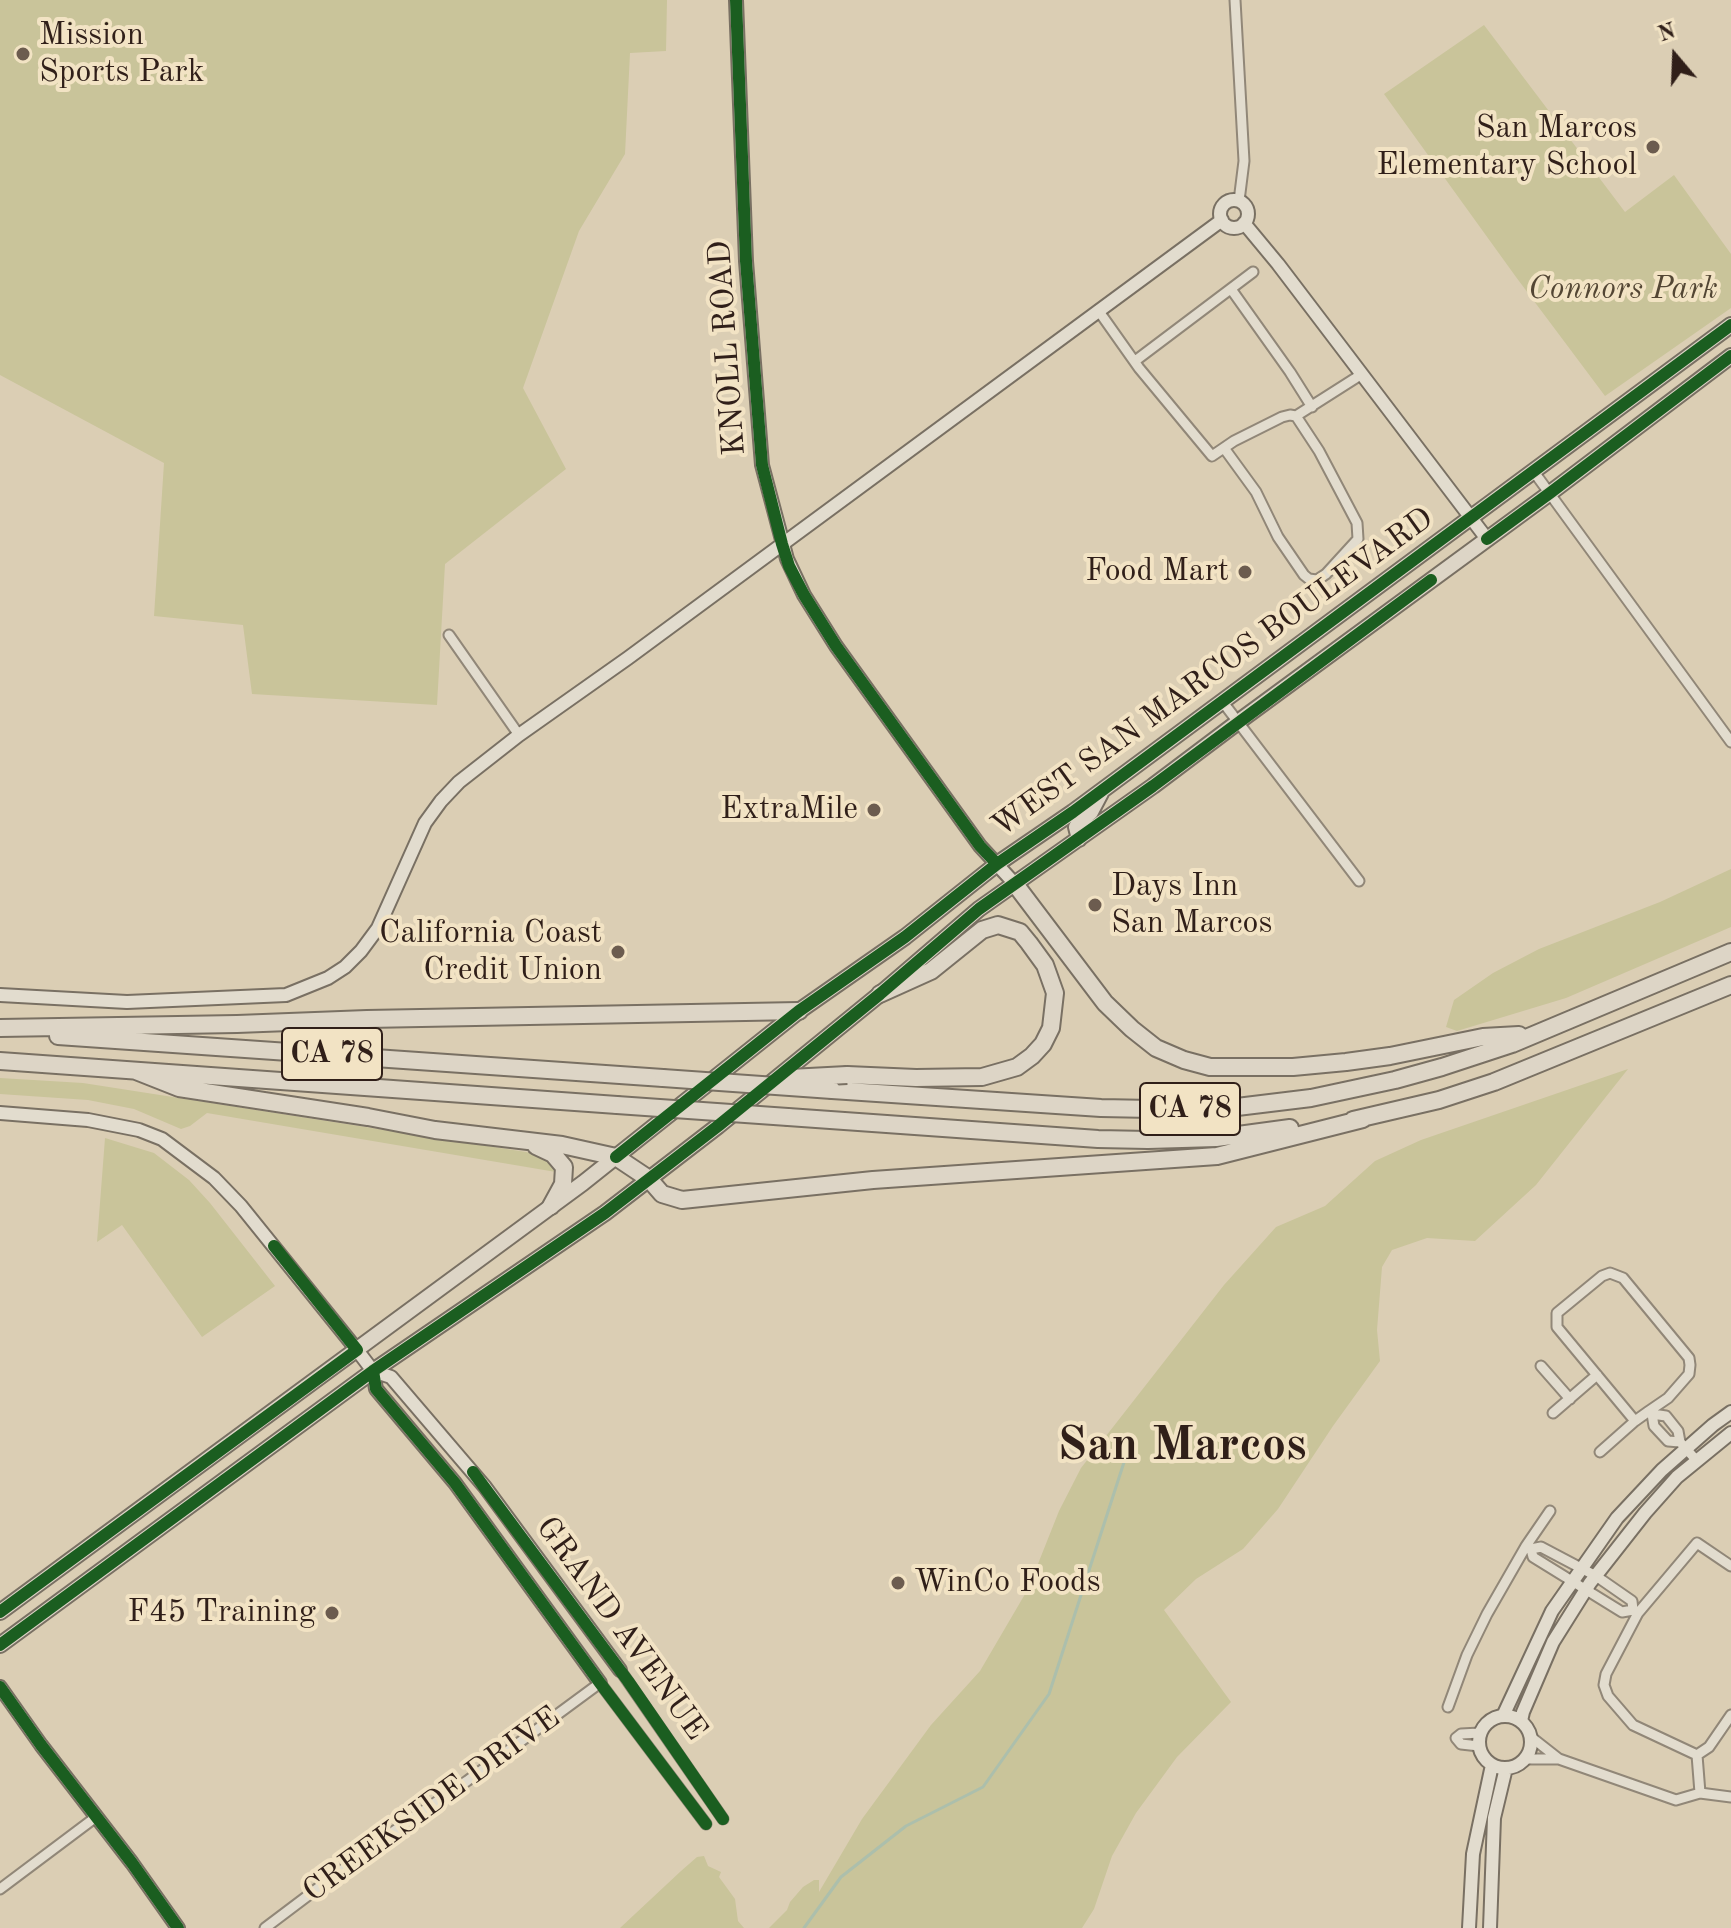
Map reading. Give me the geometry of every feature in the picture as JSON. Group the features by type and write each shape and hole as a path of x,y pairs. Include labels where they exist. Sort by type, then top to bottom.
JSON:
{"highway":[{"path":"1015,884 1105,1003 1156,1048 1184,1060 1210,1067 1320,1065 1390,1056 1483,1037 1538,1034"},
{"path":"728,1083 847,1075 982,1077 1017,1067 1043,1044 1051,1028 1055,993 1045,965 1020,932 998,925 982,930 931,971 880,994"},
{"name":"CA 78","path":"0,1030 1101,1108 1237,1107 1311,1098 1442,1067 1538,1034 1731,952"},
{"name":"CA 78","path":"0,1061 1098,1139 1216,1138 1363,1119 1439,1100 1494,1082 1731,985"},
{"path":"0,1030 399,1018 799,1011"},
{"path":"136,1071 179,1088 435,1130 562,1145 616,1157 649,1179 662,1194 682,1200 887,1179 1217,1156 1363,1119"},
{"path":"520,1139 553,1154 564,1167 563,1184 551,1206"}],"main road":[{"name":"WEST SAN MARCOS BOULEVARD","path":"0,1612 551,1206 799,1011 905,937 997,864 1104,789 1731,325"},
{"name":"WEST SAN MARCOS BOULEVARD","path":"0,1645 373,1371 605,1213 718,1126 979,909 1153,786 1731,356"},
{"path":"1079,839 1076,827 1091,812 1104,789"}],"street":[{"name":"KNOLL ROAD","path":"736,0 746,261 762,465 782,544 804,595 836,646 980,846 1015,884"},
{"path":"1235,0 1244,161 1239,201"},
{"path":"1239,201 1248,212 1244,223 1232,228 1222,220 1220,212 1224,205 1239,201"},
{"path":"0,995 127,1002 254,997 286,995 328,978 361,951 378,928 425,823 459,782 1222,220"},
{"path":"1244,223 1487,539"},
{"path":"1135,361 1253,272"},
{"path":"1231,289 1312,407"},
{"path":"1098,310 1212,456 1282,417 1296,416 1362,374"},
{"path":"1224,448 1256,492 1278,537 1304,575 1317,580 1358,539 1357,523 1319,451 1296,416"},
{"path":"1534,472 1731,742"},
{"path":"449,635 519,735"},
{"path":"1222,701 1359,881"},
{"name":"GRAND AVENUE","path":"0,1113 88,1120 139,1130 162,1139 214,1178 241,1206 373,1371 376,1389 455,1483 706,1824"},
{"path":"1600,1452 1635,1421 1651,1413 1668,1398 1689,1374 1690,1365 1689,1358 1623,1278 1610,1273 1594,1281 1557,1313 1557,1327 1635,1421"},
{"path":"1541,1366 1570,1399"},
{"name":"GRAND AVENUE","path":"373,1371 391,1377 485,1487 620,1670 723,1819"},
{"path":"1553,1413 1597,1375"},
{"path":"1503,1716 1552,1611 1617,1518 1683,1445 1731,1412"},
{"path":"1651,1413 1654,1426 1668,1441 1683,1445"},
{"path":"1651,1413 1666,1416 1678,1431 1683,1445 1697,1461"},
{"path":"1521,1721 1553,1642 1585,1590 1677,1477 1731,1433"},
{"path":"1448,1707 1480,1628 1550,1511"},
{"path":"1697,1755 1633,1725 1608,1696 1604,1685 1606,1674 1636,1611 1697,1543 1731,1566"},
{"path":"1528,1548 1541,1547 1596,1576 1632,1601 1636,1611"},
{"path":"1528,1548 1533,1557 1622,1612 1636,1611"},
{"name":"CREEKSIDE DRIVE","path":"265,1928 600,1683"},
{"path":"0,1687 178,1928"},
{"path":"1697,1755 1709,1747 1731,1715"},
{"path":"1531,1737 1529,1752 1524,1759 1506,1768 1492,1765 1481,1753 1480,1740 1489,1721 1511,1716 1521,1721 1531,1737 1559,1759 1676,1800 1700,1793 1731,1797"},
{"path":"1444,1737 1456,1738 1461,1734 1480,1740"},
{"path":"1697,1755 1700,1793"},
{"path":"1524,1759 1559,1759"},
{"path":"1469,1928 1473,1854 1492,1765"},
{"path":"1490,1928 1494,1818 1506,1768"},
{"path":"0,1889 96,1817"}],"green space":[{"path":"0,0 667,0 666,51 630,53 625,154 579,231 523,388 566,469 445,564 437,705 252,694 243,625 154,616 164,463 0,375"},
{"name":"Connors Park","path":"1484,25 1625,212 1674,175 1731,254 1731,308 1605,396 1384,94"},
{"path":"1731,869 1731,927 1566,998 1457,1031 1446,1027 1454,1000 1493,973 1539,949 1660,902"},
{"path":"1628,1069 1536,1185 1475,1241 1427,1238 1392,1250 1382,1267 1377,1330 1380,1361 1278,1509 1243,1549 1196,1579 1164,1610 1231,1702 1177,1757 1136,1813 1112,1856 1094,1909 1082,1928 769,1928 803,1887 819,1880 819,1892 862,1819 931,1725 980,1671 1028,1589 1059,1511 1081,1468 1224,1285 1276,1227 1325,1206 1375,1161 1421,1140"},
{"path":"0,1078 83,1083 526,1152 547,1157 554,1164 556,1172 207,1113 181,1129 134,1109 88,1100 0,1094"},
{"path":"105,1138 154,1153 189,1180 275,1286 202,1337 122,1225 97,1242"},
{"path":"704,1856 708,1866 721,1872 719,1877 735,1899 738,1921 744,1928 620,1928 697,1857"}],"waterway":[{"path":"804,1928 841,1877 906,1826 983,1787 1049,1694 1127,1453"}],"cycle path":[{"path":"736,0 746,261 762,465 782,544 804,595 836,646 980,846 997,864"},
{"path":"616,1157 799,1011 905,937 997,864 1073,812 1731,325"},
{"path":"1487,539 1731,356"},
{"path":"0,1645 373,1371 605,1213 718,1126 979,909 1153,786 1431,580"},
{"path":"0,1612 357,1350 274,1246"},
{"path":"373,1371 376,1389 455,1483 706,1824"},
{"path":"473,1472 628,1681 723,1819"},
{"path":"0,1687 178,1928"}],"place":[{"name":"Mission Sports Park","path":"23,54"},
{"name":"San Marcos Elementary School","path":"1653,147"},
{"name":"Food Mart","path":"1245,572"},
{"name":"ExtraMile","path":"874,810"},
{"name":"Days Inn San Marcos","path":"1095,905"},
{"name":"California Coast Credit Union","path":"618,952"},
{"name":"WinCo Foods","path":"898,1583"},
{"name":"F45 Training","path":"332,1613"}],"district":[{"name":"San Marcos","path":"1182,1446"}]}
